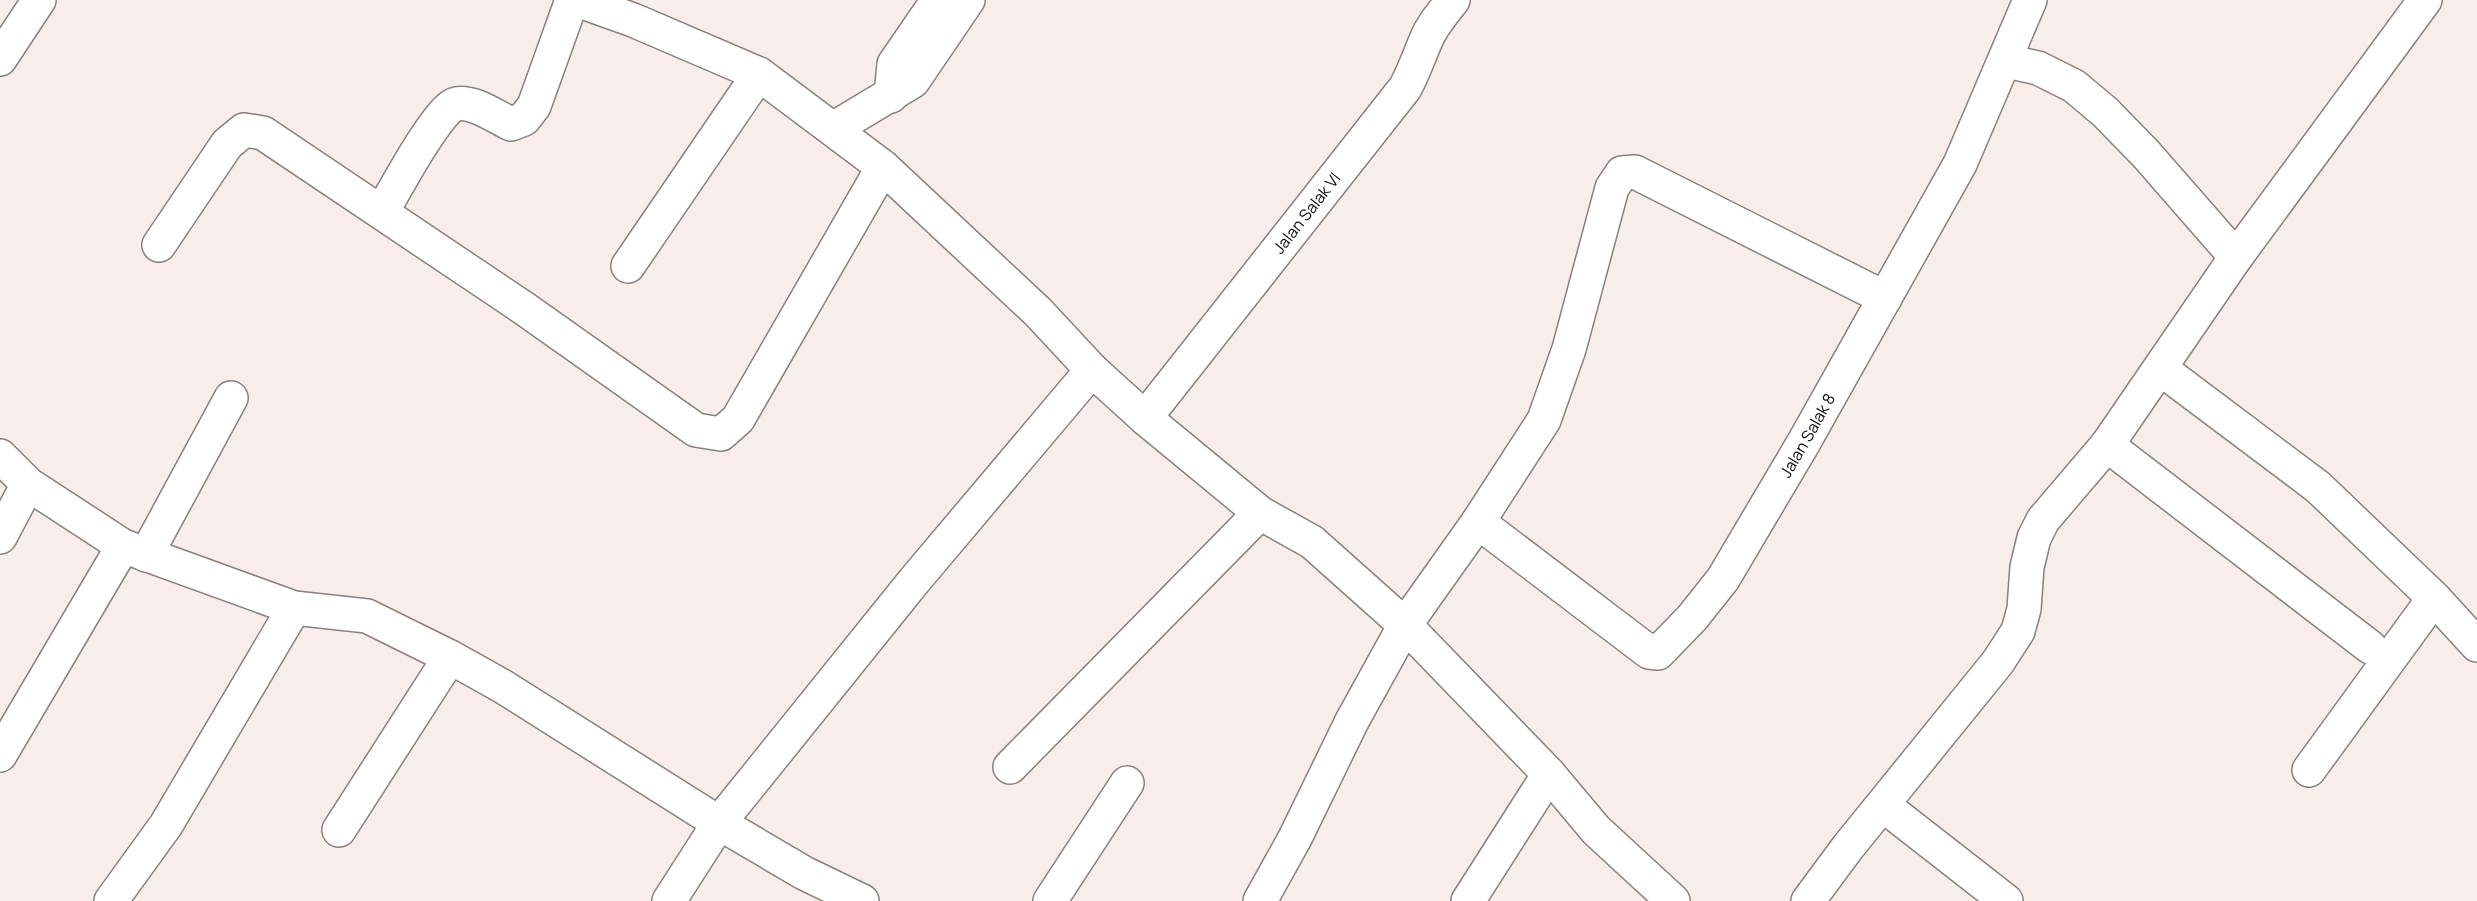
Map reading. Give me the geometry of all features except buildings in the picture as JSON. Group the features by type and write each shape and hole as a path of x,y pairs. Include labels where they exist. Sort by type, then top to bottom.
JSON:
{"street":[{"path":"0,59 39,0"},
{"path":"382,212 440,116 454,104 468,103 511,124 524,119 534,106 572,0"},
{"path":"577,0 633,20 759,74 884,167 1038,312 1092,370 1145,418 1260,513 1312,542 1405,625 1549,774 1596,830 1673,901"},
{"path":"891,96 894,64 938,0"},
{"path":"834,129 913,81 968,0"},
{"name":"Jalan Salak VI","path":"1145,418 1405,88 1416,68 1426,39 1436,21 1453,0"},
{"name":"Jalan Salak 8","path":"1478,522 1649,652 1658,652 1692,618 1723,579 1804,442 1960,164 2006,61 2030,0"},
{"path":"1808,901 1848,847 1998,662 2018,631 2024,609 2027,567 2034,538 2043,520 2107,445 2236,257 2425,0"},
{"path":"2006,61 2038,68 2066,82 2105,112 2146,154 2236,257"},
{"path":"628,266 759,74"},
{"path":"159,245 227,144 244,130 263,133 525,309 696,430 721,434 738,419 884,167"},
{"path":"1260,901 1295,838 1352,721 1405,625 1478,522 1544,420 1569,349 1612,188 1622,173 1635,172 1885,298"},
{"path":"2161,369 2319,487 2433,598 2477,645"},
{"path":"669,901 719,823 914,580 1092,370"},
{"path":"0,755 135,551 231,398"},
{"path":"2107,445 2370,647"},
{"path":"0,456 28,484 135,551 294,608 367,616 450,657 555,719 719,823 804,873 862,901"},
{"path":"0,537 28,484"},
{"path":"1010,767 1260,513"},
{"path":"2309,770 2433,598"},
{"path":"111,901 166,825 294,608"},
{"path":"339,830 450,657"},
{"path":"1468,901 1549,774"},
{"path":"1050,901 1127,783"},
{"path":"1883,805 2006,901"}]}
